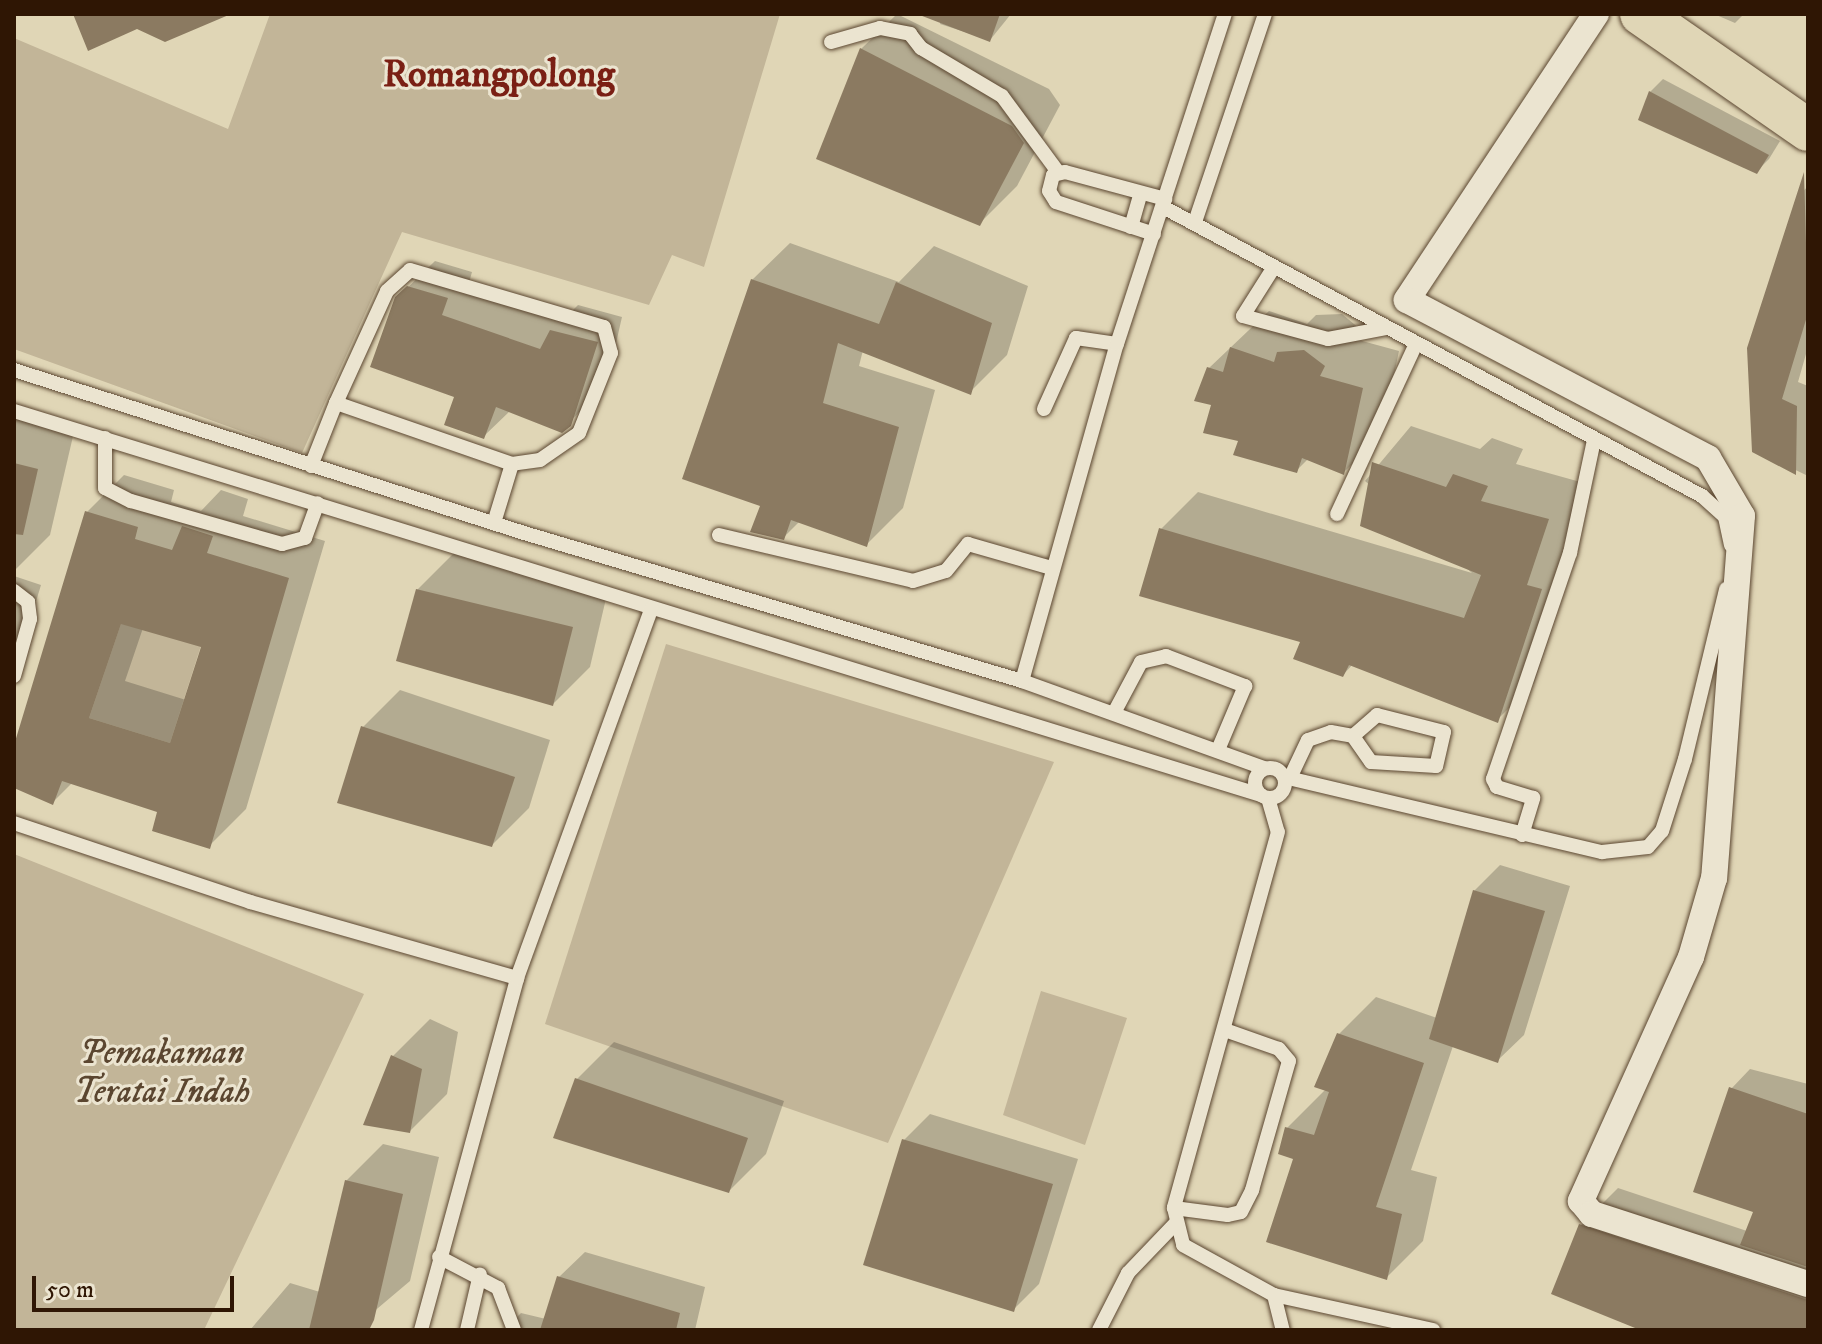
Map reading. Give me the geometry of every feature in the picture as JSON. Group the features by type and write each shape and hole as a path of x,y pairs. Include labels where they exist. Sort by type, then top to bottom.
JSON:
{"main road":[{"path":"1641,14 1808,130"}],"street":[{"path":"1596,14 1407,300 1708,458 1742,516 1714,878 1691,957 1581,1201 1592,1214 1808,1284"}],"lane":[{"path":"1022,681 1051,568 1117,344 1225,14"},
{"path":"1196,219 1265,14"},
{"path":"14,370 494,523 1022,681 1115,711 1287,777 1602,852 1654,842 1685,759 1729,580 1725,517 1702,496 1274,267 1196,219 1164,203 1058,172 1002,96 921,48 910,34 880,28 831,42"},
{"path":"1058,172 1049,191 1056,202 1154,234"},
{"path":"1131,227 1140,195"},
{"path":"1274,267 1243,316 1328,339 1387,328"},
{"path":"311,466 336,403 387,291 410,270 604,327 611,353 579,433 540,460 512,464 336,403"},
{"path":"1044,409 1071,342 1085,336 1117,344"},
{"path":"1337,514 1416,344"},
{"path":"14,411 1264,796 1282,792 1308,740 1331,732 1353,736 1371,762 1425,768 1438,764 1446,736 1377,715 1353,736"},
{"path":"105,438 105,488 131,501 282,544 305,538 318,503"},
{"path":"1522,835 1533,798 1497,787 1493,779 1570,553 1594,440"},
{"path":"494,523 512,464"},
{"path":"719,535 913,581 946,571 968,544 1051,568"},
{"path":"14,591 28,602 30,619 14,676"},
{"path":"421,1330 517,978 651,609"},
{"path":"1115,711 1141,662 1166,656 1245,686 1218,750"},
{"path":"1264,768 1255,781 1278,832 1228,1031 1174,1208 1175,1224 1183,1245 1274,1295 1433,1330"},
{"path":"14,823 250,902 517,978"},
{"path":"1174,1208 1241,1212 1261,1160 1289,1061 1279,1049 1228,1031"},
{"path":"1099,1330 1128,1273 1175,1224"},
{"path":"439,1257 480,1274 508,1300 514,1330"},
{"path":"467,1330 480,1274"},
{"path":"1274,1295 1283,1330"}],"green space":[{"path":"270,14 780,14 704,267 672,255 649,305 402,232 302,453 14,349 14,38 228,129"},
{"path":"126,609 206,630 170,743 89,718"},
{"path":"666,644 1054,762 888,1143 545,1024"},
{"name":"Pemakaman Teratai Indah","path":"14,854 364,994 204,1330 14,1330"},
{"path":"1041,991 1127,1018 1085,1145 1003,1115"}],"building":[{"path":"73,14 231,14 165,42 137,29 88,51"},
{"path":"917,14 1000,14 990,42"},
{"path":"860,48 1012,126 1024,143 980,226 816,159"},
{"path":"1649,91 1769,155 1757,174 1638,120"},
{"path":"1804,172 1808,313 1782,399 1797,406 1796,475 1752,452 1747,348"},
{"path":"751,279 879,324 896,282 992,323 971,395 838,343 823,403 899,427 867,547 791,520 784,540 750,532 760,506 682,479"},
{"path":"407,286 448,298 442,315 540,349 550,330 598,342 571,426 562,433 496,407 484,439 444,425 454,397 370,367 395,297"},
{"path":"1230,347 1274,362 1277,352 1304,350 1325,366 1320,376 1363,388 1344,475 1302,458 1297,473 1233,455 1238,441 1203,433 1211,405 1194,401 1207,367 1223,372"},
{"path":"1372,462 1446,487 1453,474 1488,486 1481,501 1549,519 1527,585 1542,589 1498,723 1349,665 1343,677 1293,659 1300,642 1139,596 1159,528 1464,618 1481,575 1360,526"},
{"path":"14,463 38,469 23,535 14,534"},
{"path":"85,511 138,527 135,539 172,550 182,526 213,536 207,553 289,578 210,849 152,831 157,812 62,781 53,805 14,788 14,745","holes":["121,624 201,647 170,743 89,718"]},
{"path":"416,589 573,627 553,706 396,661"},
{"path":"361,726 515,777 492,847 337,803"},
{"path":"1473,890 1545,911 1498,1063 1429,1039"},
{"path":"1337,1033 1424,1063 1376,1207 1402,1214 1387,1280 1266,1242 1293,1159 1278,1154 1285,1127 1314,1135 1329,1092 1314,1087"},
{"path":"391,1055 422,1069 410,1133 363,1125"},
{"path":"575,1078 748,1138 729,1193 553,1138"},
{"path":"1729,1087 1808,1114 1808,1267 1740,1245 1753,1212 1693,1192"},
{"path":"902,1139 1053,1184 1014,1312 863,1265"},
{"path":"345,1180 403,1194 374,1320 369,1330 309,1330"},
{"path":"1579,1224 1808,1300 1808,1330 1640,1330 1551,1294"},
{"path":"557,1276 680,1313 676,1330 540,1330"}],"district":[{"name":"Romangpolong","path":"499,76"}]}
